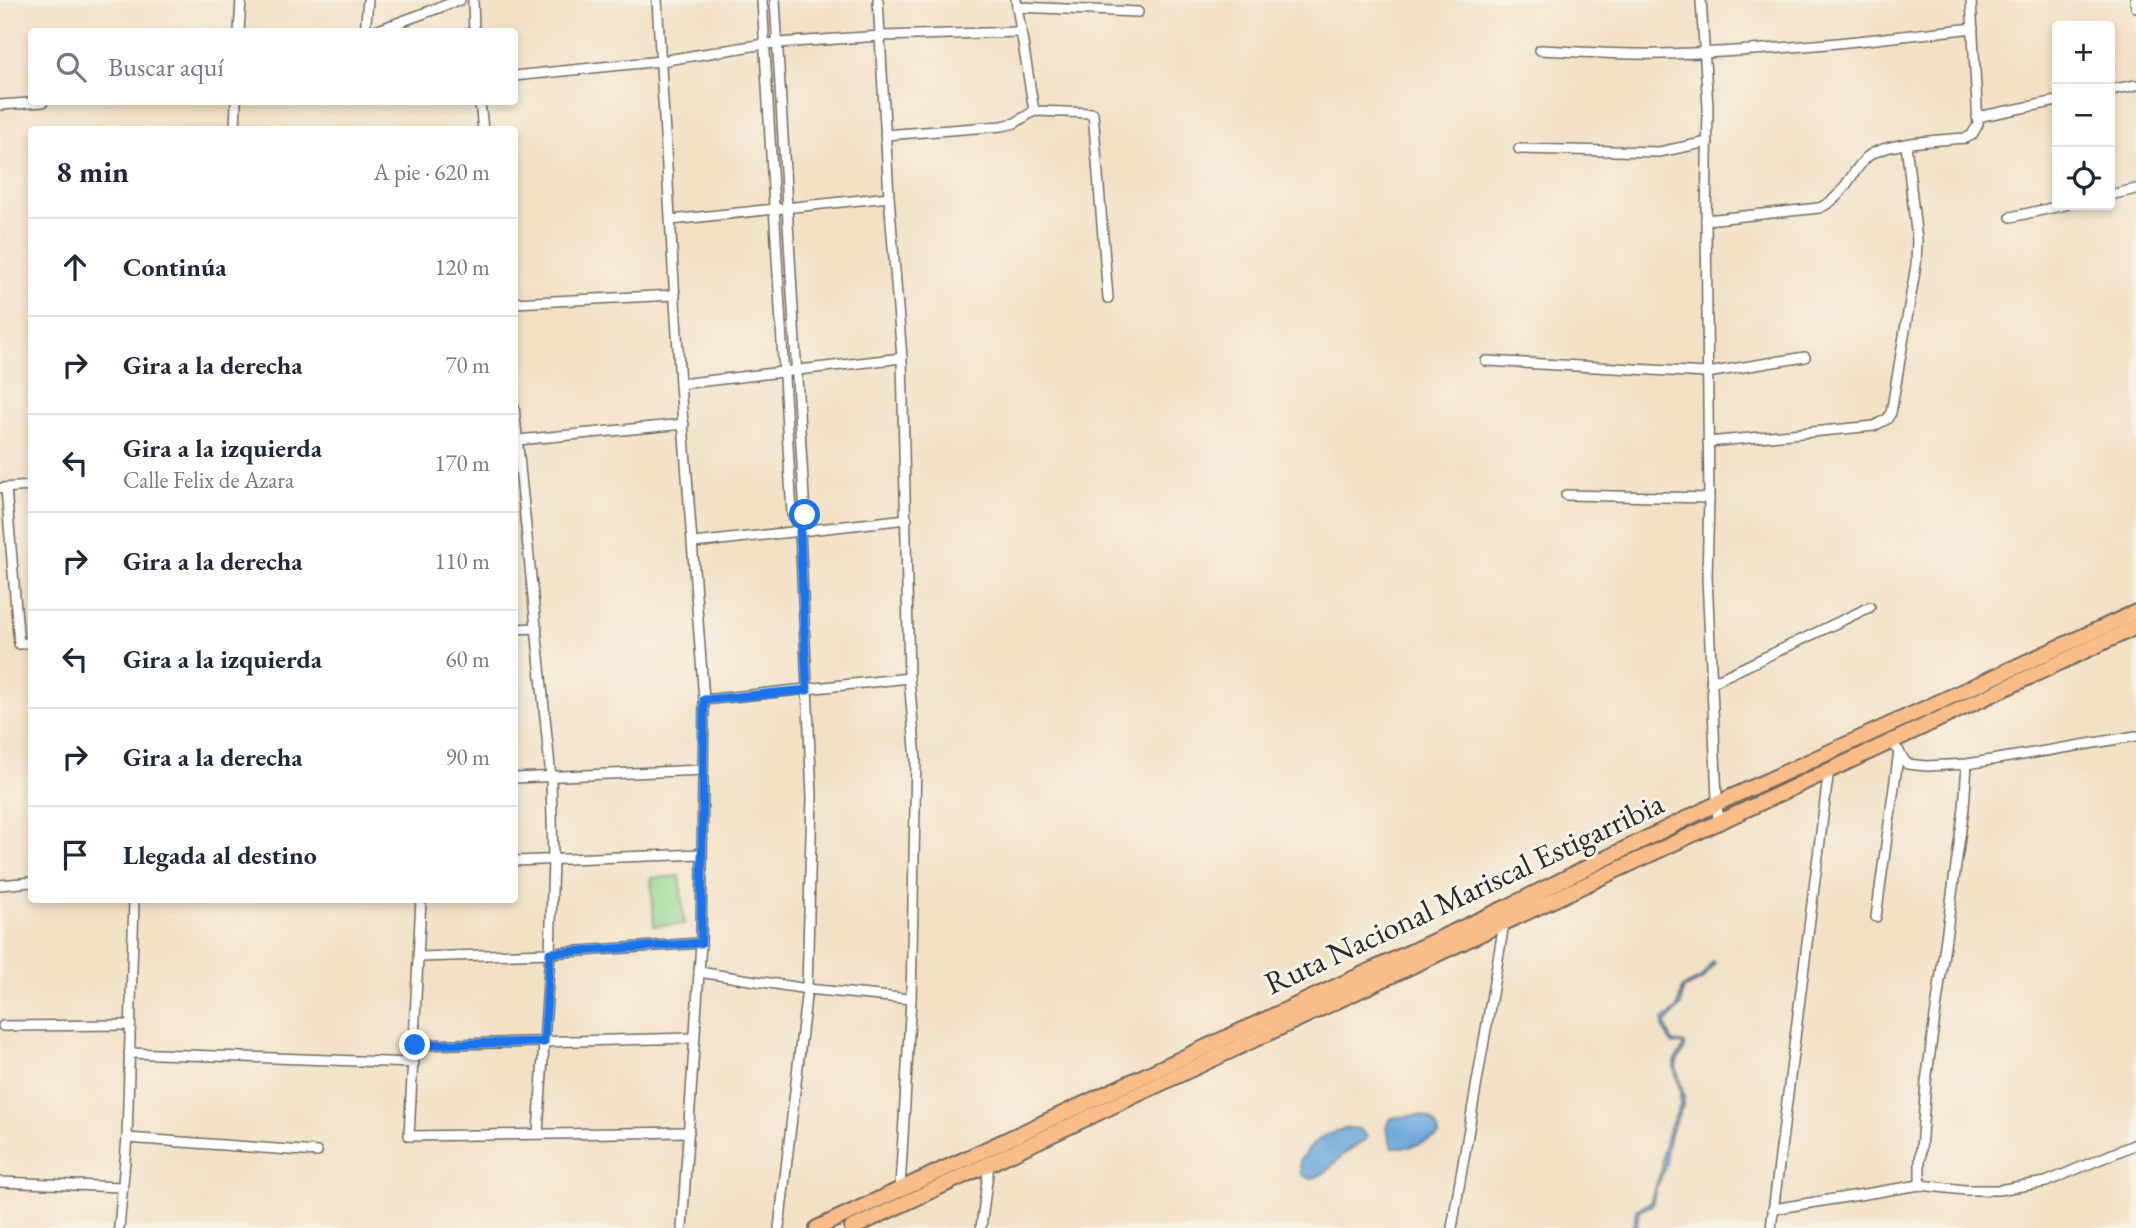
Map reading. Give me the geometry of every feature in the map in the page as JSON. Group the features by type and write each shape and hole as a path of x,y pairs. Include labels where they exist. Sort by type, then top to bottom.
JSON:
{"highway":[{"name":"Ruta Nacional Mariscal Estigarribia","path":"817,1228 1507,907 1716,804 2136,612"},
{"name":"Ruta Nacional Mariscal Estigarribia","path":"852,1228 1504,924 1718,820 1829,769 1895,745 2136,627"}],"street":[{"path":"239,28 241,0"},
{"path":"365,28 368,0"},
{"path":"384,28 460,0"},
{"path":"472,0 474,28"},
{"path":"657,0 680,384 704,700 701,943 682,1228"},
{"path":"762,0 792,514 800,531"},
{"path":"775,0 805,515 800,531 812,797 807,989 779,1228"},
{"path":"878,0 889,197 902,358 909,678 916,760 912,999 900,1188"},
{"path":"1701,0 1709,107 1706,220 1709,498 1707,577 1718,820"},
{"path":"1706,220 1819,208 1830,204 1866,158 1875,152 1906,144 1966,138 1975,130 1978,117 1971,0"},
{"path":"2135,0 2136,8"},
{"path":"1034,111 1017,3 1138,12"},
{"path":"1540,50 1705,53 1851,42 1973,28"},
{"path":"518,76 661,61 764,44 880,36 1020,32"},
{"path":"2115,89 2136,85"},
{"path":"1978,117 2052,102"},
{"path":"0,104 28,103"},
{"path":"235,126 236,105"},
{"path":"480,105 483,126"},
{"path":"885,135 1002,126 1015,123 1034,111 1093,113 1108,298"},
{"path":"1519,149 1659,152 1708,142"},
{"path":"1708,442 1874,426 1887,419 1891,413 1916,265 1917,240 1906,144"},
{"path":"2115,194 2136,189"},
{"path":"671,220 889,197"},
{"path":"2011,216 2052,208"},
{"path":"518,303 675,295"},
{"path":"1486,361 1707,373 1805,357"},
{"path":"680,384 902,358"},
{"path":"538,1133 550,953 553,860 551,777 518,440 684,424"},
{"path":"28,486 3,488 19,643 28,642"},
{"path":"1566,495 1709,498"},
{"path":"518,509 525,509"},
{"path":"694,543 907,519"},
{"path":"1711,683 1870,607"},
{"path":"518,629 537,628"},
{"path":"704,700 909,678"},
{"path":"1895,745 1907,764 1927,766 1967,764 2136,736"},
{"path":"1876,917 1895,745"},
{"path":"1920,1185 1926,1082 1964,808 1967,764"},
{"path":"1771,1228 1829,769"},
{"path":"518,778 703,770"},
{"path":"518,861 702,854"},
{"path":"0,885 28,882"},
{"path":"118,1228 127,1138 134,903"},
{"path":"421,903 409,1136 689,1132"},
{"path":"1452,1228 1504,924"},
{"path":"419,957 550,953 701,943"},
{"path":"699,972 807,989 912,999"},
{"path":"3,1026 130,1025"},
{"path":"415,1045 695,1038"},
{"path":"129,1053 414,1063"},
{"path":"127,1138 317,1152"},
{"path":"1773,1209 1920,1185 1998,1191 2046,1182 2136,1144"},
{"path":"981,1228 989,1166"},
{"path":"0,1182 121,1187"}],"green space":[{"path":"680,876 684,924 654,926 651,878"}],"water":[{"path":"1713,961 1715,963 1702,980 1683,989 1681,1006 1665,1024 1672,1041 1685,1044 1676,1066 1684,1096 1683,1106 1671,1131 1666,1151 1667,1165 1656,1188 1652,1205 1639,1211 1637,1224 1630,1228 1634,1224 1636,1210 1650,1202 1662,1168 1669,1129 1680,1106 1680,1091 1674,1067 1684,1046 1672,1044 1663,1029 1663,1020 1677,1009 1682,988 1701,978"},
{"path":"1417,1115 1432,1121 1439,1135 1410,1147 1392,1147 1386,1128 1391,1118"},
{"path":"1348,1128 1360,1129 1368,1137 1342,1155 1323,1173 1310,1179 1301,1174 1300,1160 1316,1142 1325,1135"}],"route":[{"path":"415,1045 544,1042 550,953 701,943 704,700 807,690 800,531 805,515"}]}
